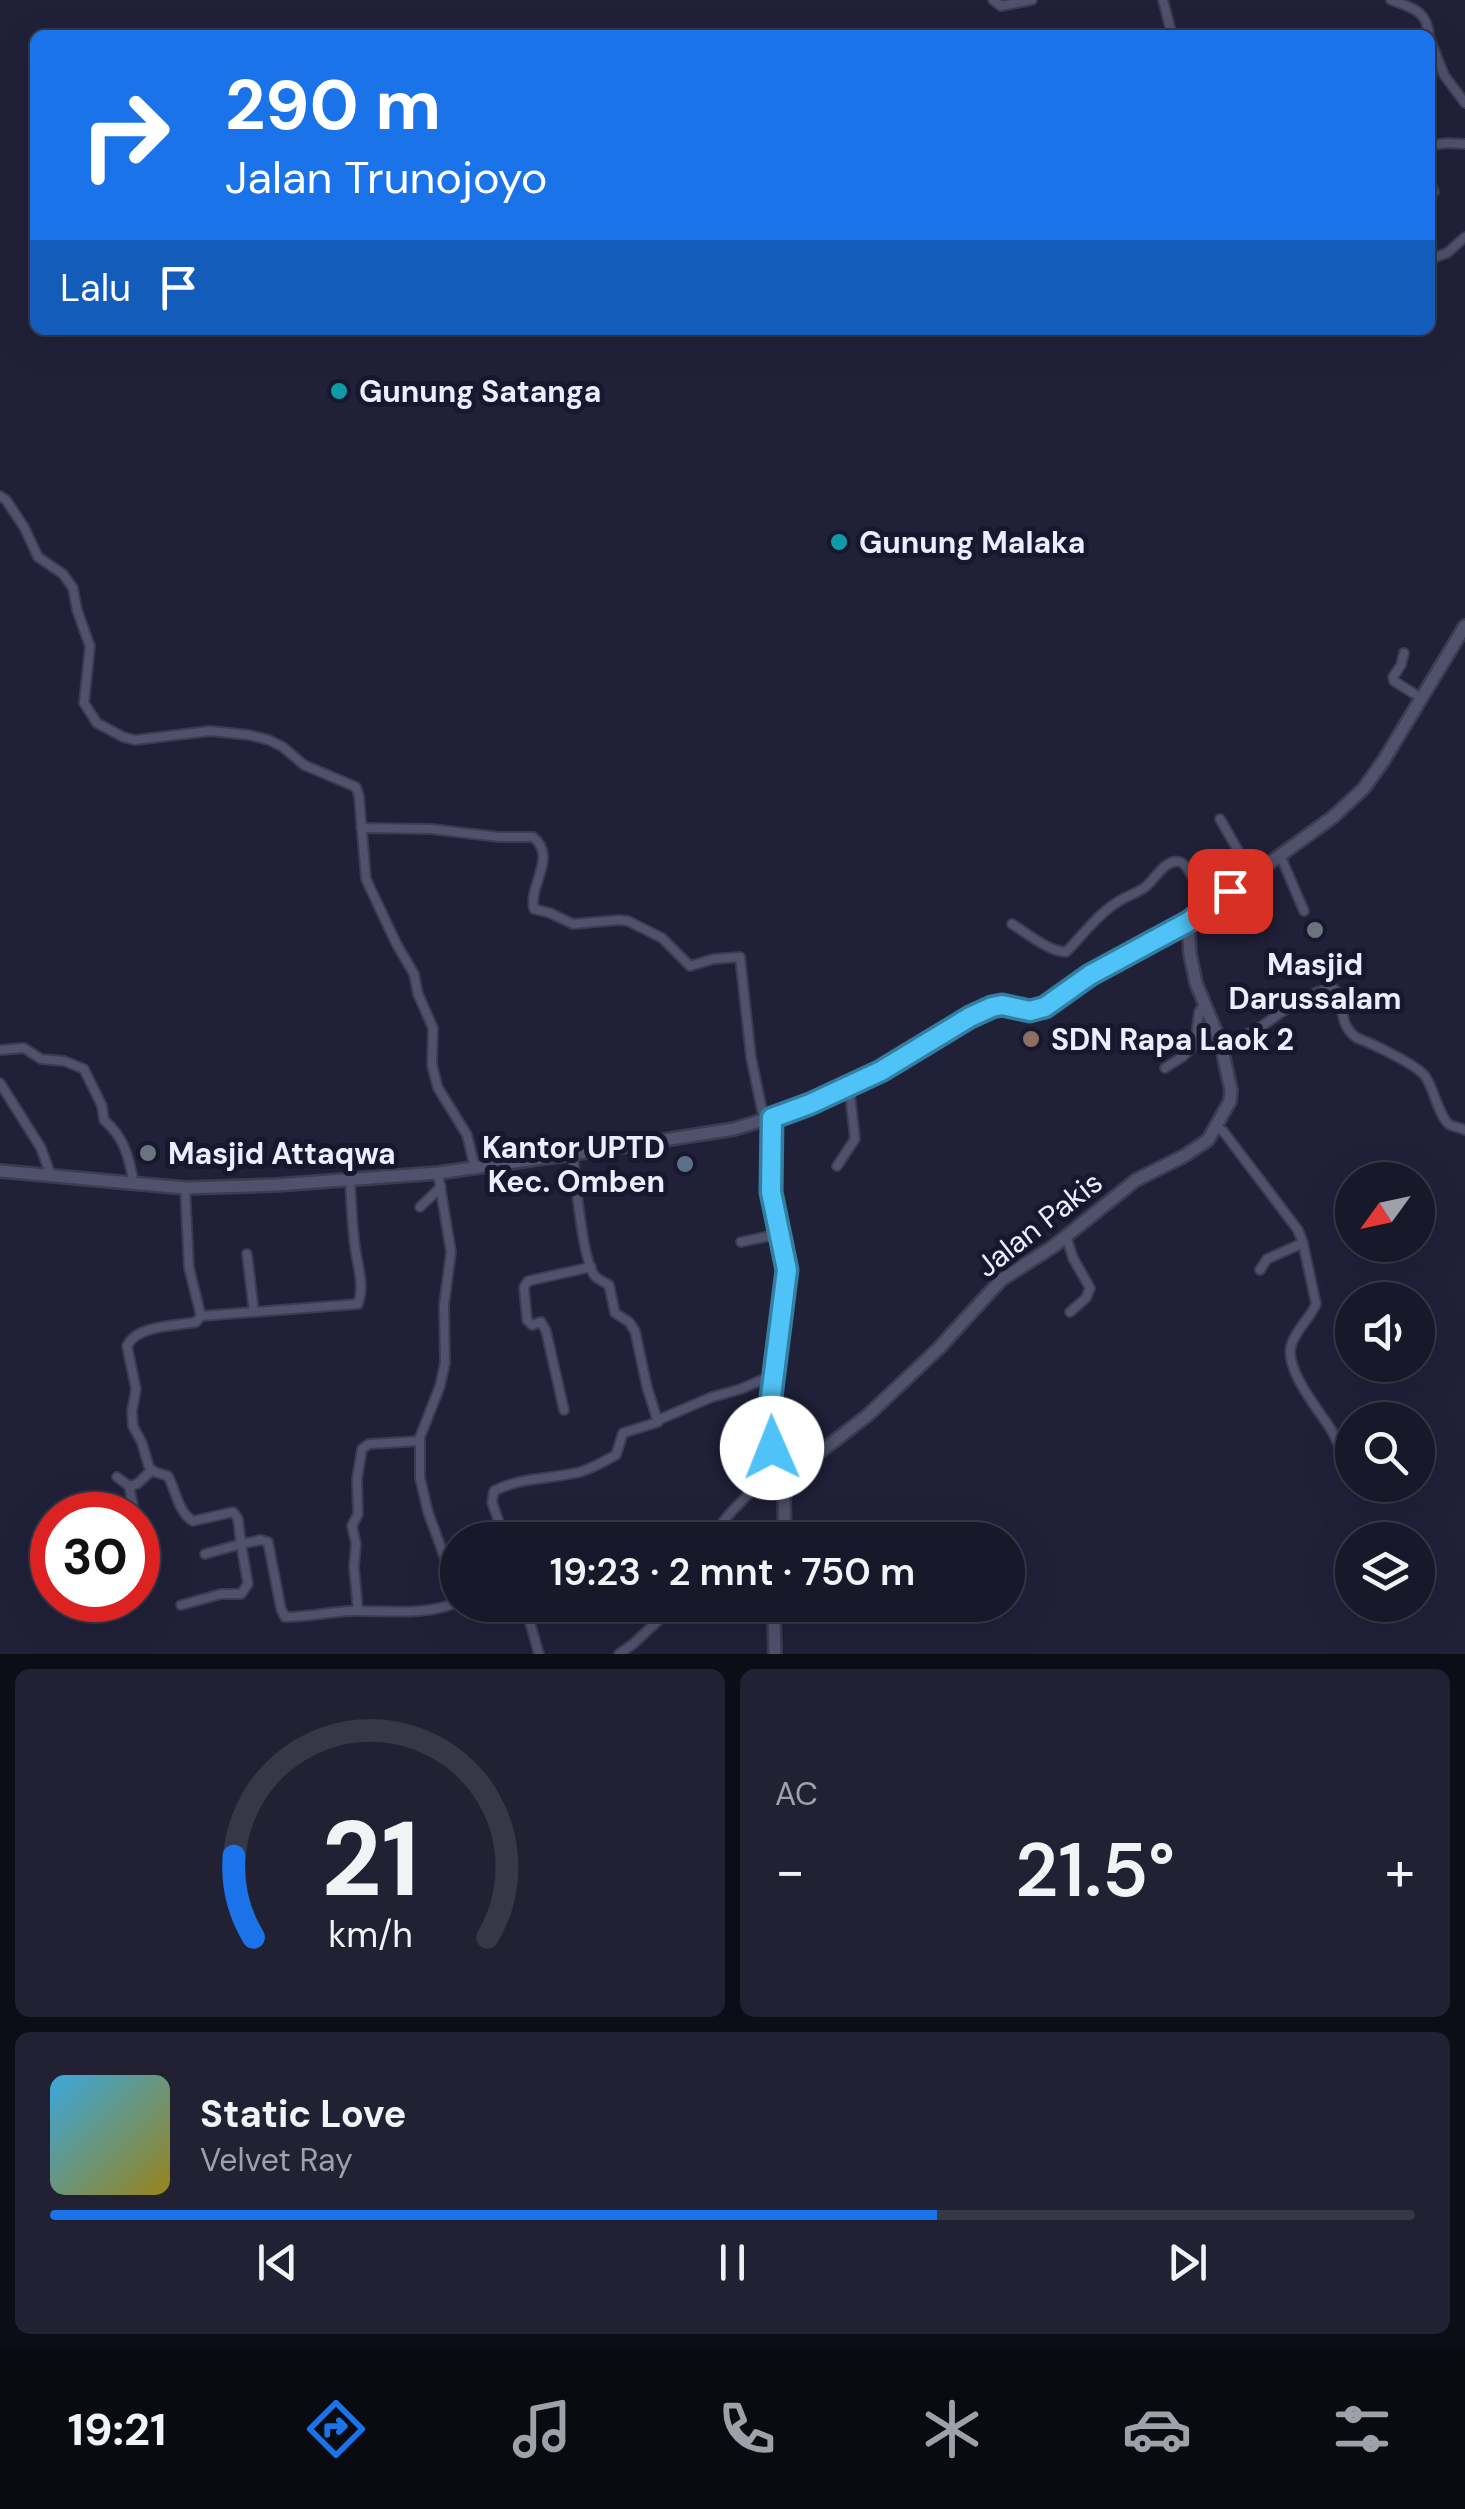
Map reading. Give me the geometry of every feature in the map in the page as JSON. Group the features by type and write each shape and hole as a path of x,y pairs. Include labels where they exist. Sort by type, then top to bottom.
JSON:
{"street":[{"path":"993,0 1001,6 1032,0"},
{"path":"1163,0 1171,30"},
{"path":"1391,0 1418,9 1429,30"},
{"path":"1435,51 1444,75 1465,103"},
{"path":"1435,144 1465,144"},
{"path":"1435,258 1465,237"},
{"path":"0,496 24,527 38,557 62,574 73,588 90,646 84,703 96,724 135,740 210,731 270,740 304,765 356,786 366,879 414,974 433,1028 431,1057 438,1088 467,1134 476,1168"},
{"path":"0,1171 185,1188 276,1186 476,1168 688,1138 793,1111 901,1060 992,1007 1002,1005 1030,1011 1045,1007 1090,975 1209,907 1334,816 1364,788 1465,626"},
{"path":"1404,654 1394,681 1421,698"},
{"path":"1220,819 1252,875"},
{"path":"361,828 431,828 533,837 542,846 544,860 533,895 534,909 573,924 628,921 662,938 690,966 740,957 751,1057 768,1119 771,1192 787,1270 770,1405 772,1448 767,1470 723,1522"},
{"path":"1280,854 1304,911"},
{"path":"1012,924 1064,953 1117,901 1143,889 1162,870 1177,862 1187,866 1209,907"},
{"name":"Jalan Pakis","path":"785,1522 784,1497 802,1466 878,1406 950,1338 994,1287 1142,1176 1206,1143 1232,1094 1221,1044 1192,970 1188,922"},
{"path":"1221,1044 1258,1029 1278,1012 1332,988 1340,994 1348,1031 1416,1067 1431,1087 1446,1122 1465,1130"},
{"path":"1164,1068 1195,1045 1199,1012 1204,1004"},
{"path":"0,1050 24,1048 41,1059 84,1069 104,1119 126,1146 134,1184"},
{"path":"0,1083 41,1148 52,1176"},
{"path":"836,1166 856,1138 848,1086"},
{"path":"1214,1127 1223,1131 1304,1243 1316,1307 1292,1342 1291,1362 1335,1440"},
{"path":"573,1154 591,1267 596,1277 608,1285 615,1313 630,1322 635,1331 658,1420"},
{"path":"204,1554 261,1540 268,1542 281,1610 287,1618 403,1611 446,1606 456,1601 420,1478 419,1441 444,1372 444,1306 451,1252 438,1172"},
{"path":"181,1605 245,1592 248,1584 238,1518 233,1512 190,1520 183,1513 168,1476 152,1470 132,1420 136,1389 128,1342 133,1336 154,1329 196,1322 201,1316 355,1306 360,1302 361,1274 350,1178"},
{"path":"420,1207 440,1187"},
{"path":"185,1188 190,1268 201,1316"},
{"path":"741,1242 779,1234"},
{"path":"1066,1236 1090,1288 1086,1298 1070,1312"},
{"path":"1260,1270 1267,1259 1304,1243"},
{"path":"247,1254 254,1312"},
{"path":"564,1410 546,1331 542,1322 532,1325 527,1320 524,1286 528,1280 591,1267"},
{"path":"498,1522 492,1502 494,1491 591,1468 616,1454 623,1433 652,1425 775,1374"},
{"path":"358,1611 352,1526 358,1514 356,1479 362,1449 368,1444 419,1441"},
{"path":"129,1486 152,1470"},
{"path":"117,1477 129,1486 130,1492"},
{"path":"530,1622 539,1654"},
{"path":"619,1654 658,1622"},
{"path":"774,1622 774,1653"}],"place":[{"name":"Gunung Satanga","path":"339,391"},
{"name":"Gunung Malaka","path":"839,542"},
{"name":"Masjid Darussalam","path":"1315,930"},
{"name":"SDN Rapa Laok 2","path":"1031,1039"},
{"name":"Masjid Attaqwa","path":"148,1153"},
{"name":"Kantor UPTD Kec. Omben","path":"685,1164"}],"route":[{"path":"772,1448 770,1405 787,1270 771,1192 772,1118 881,1071 992,1007 1002,1005 1030,1011 1045,1007 1090,975 1188,922 1230,891"}]}
